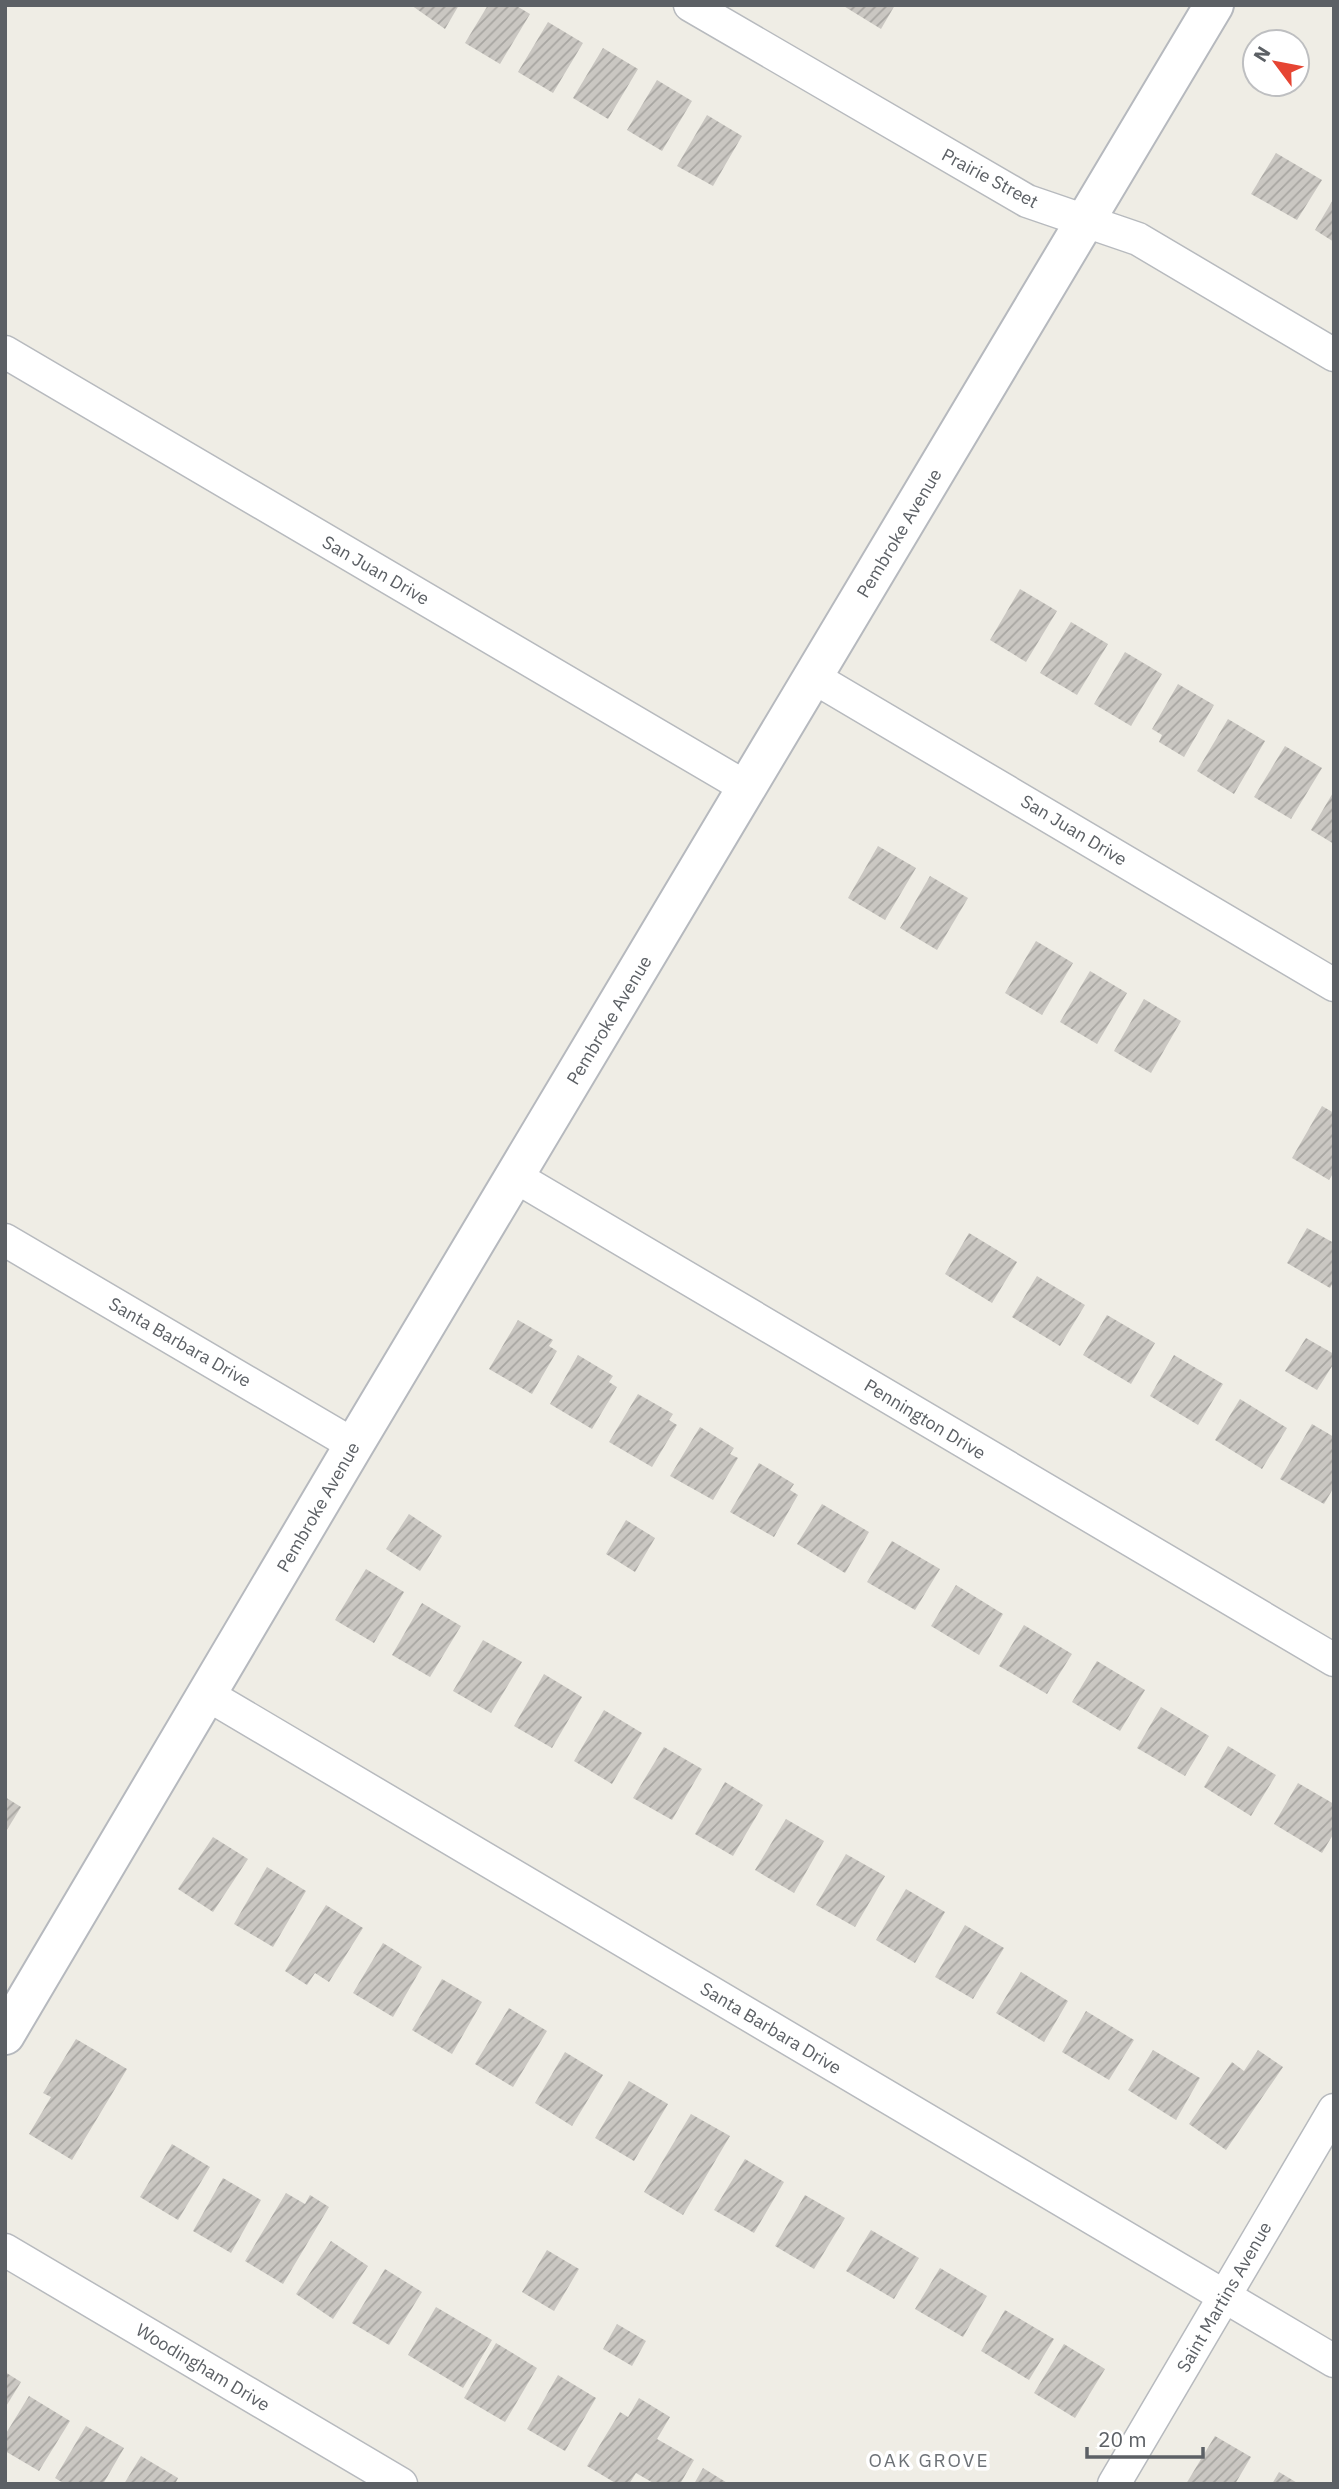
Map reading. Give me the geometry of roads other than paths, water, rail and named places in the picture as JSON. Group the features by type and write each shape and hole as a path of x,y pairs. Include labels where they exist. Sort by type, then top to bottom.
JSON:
{"street":[{"name":"Prairie Street","path":"690,5 1027,201 1138,239 1334,355"},
{"name":"Pembroke Avenue","path":"5,2035 1214,5"},
{"name":"San Juan Drive","path":"5,352 747,788"},
{"name":"San Juan Drive","path":"813,677 1334,985"},
{"name":"Pennington Drive","path":"516,1177 1334,1660"},
{"name":"Santa Barbara Drive","path":"5,1240 354,1445"},
{"name":"Santa Barbara Drive","path":"208,1695 1334,2361"},
{"name":"Saint Martins Avenue","path":"1114,2484 1334,2110"},
{"name":"Woodingham Drive","path":"5,2250 401,2484"}],"district":[{"name":"OAK GROVE","path":"929,2460"}]}
